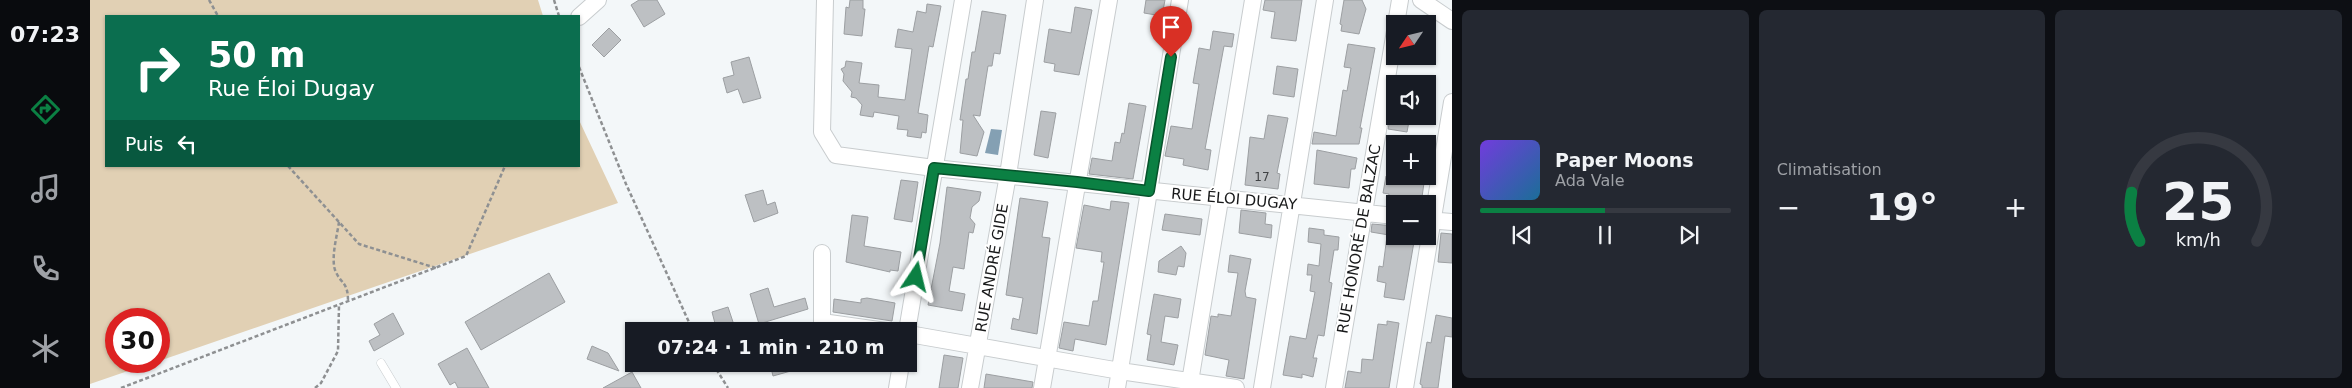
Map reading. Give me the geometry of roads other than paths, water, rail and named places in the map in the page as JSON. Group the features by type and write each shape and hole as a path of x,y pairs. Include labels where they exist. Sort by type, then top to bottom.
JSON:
{"street":[{"path":"580,16 598,0"},
{"name":"RUE ÉLOI DUGAY","path":"825,0 822,132 836,155 934,168 1386,215"},
{"path":"908,322 963,0"},
{"name":"RUE ANDRÉ GIDE","path":"970,388 1008,175 1036,0"},
{"path":"1042,388 1110,0"},
{"path":"1118,388 1180,0"},
{"path":"1189,384 1253,0"},
{"path":"1262,388 1325,0"},
{"path":"1398,15 1400,0"},
{"path":"1420,0 1452,21"},
{"name":"RUE HONORÉ DE BALZAC","path":"1334,388 1389,65"},
{"path":"1435,195 1452,102"},
{"path":"1436,221 1452,222"},
{"path":"1404,388 1426,245"},
{"path":"822,253 822,322"},
{"path":"917,335 1189,384 1236,388"},
{"path":"897,388 900,372"}],"lane":[{"path":"381,363 396,388"}],"water":[{"path":"991,129 1002,130 998,155 985,153"}]}
